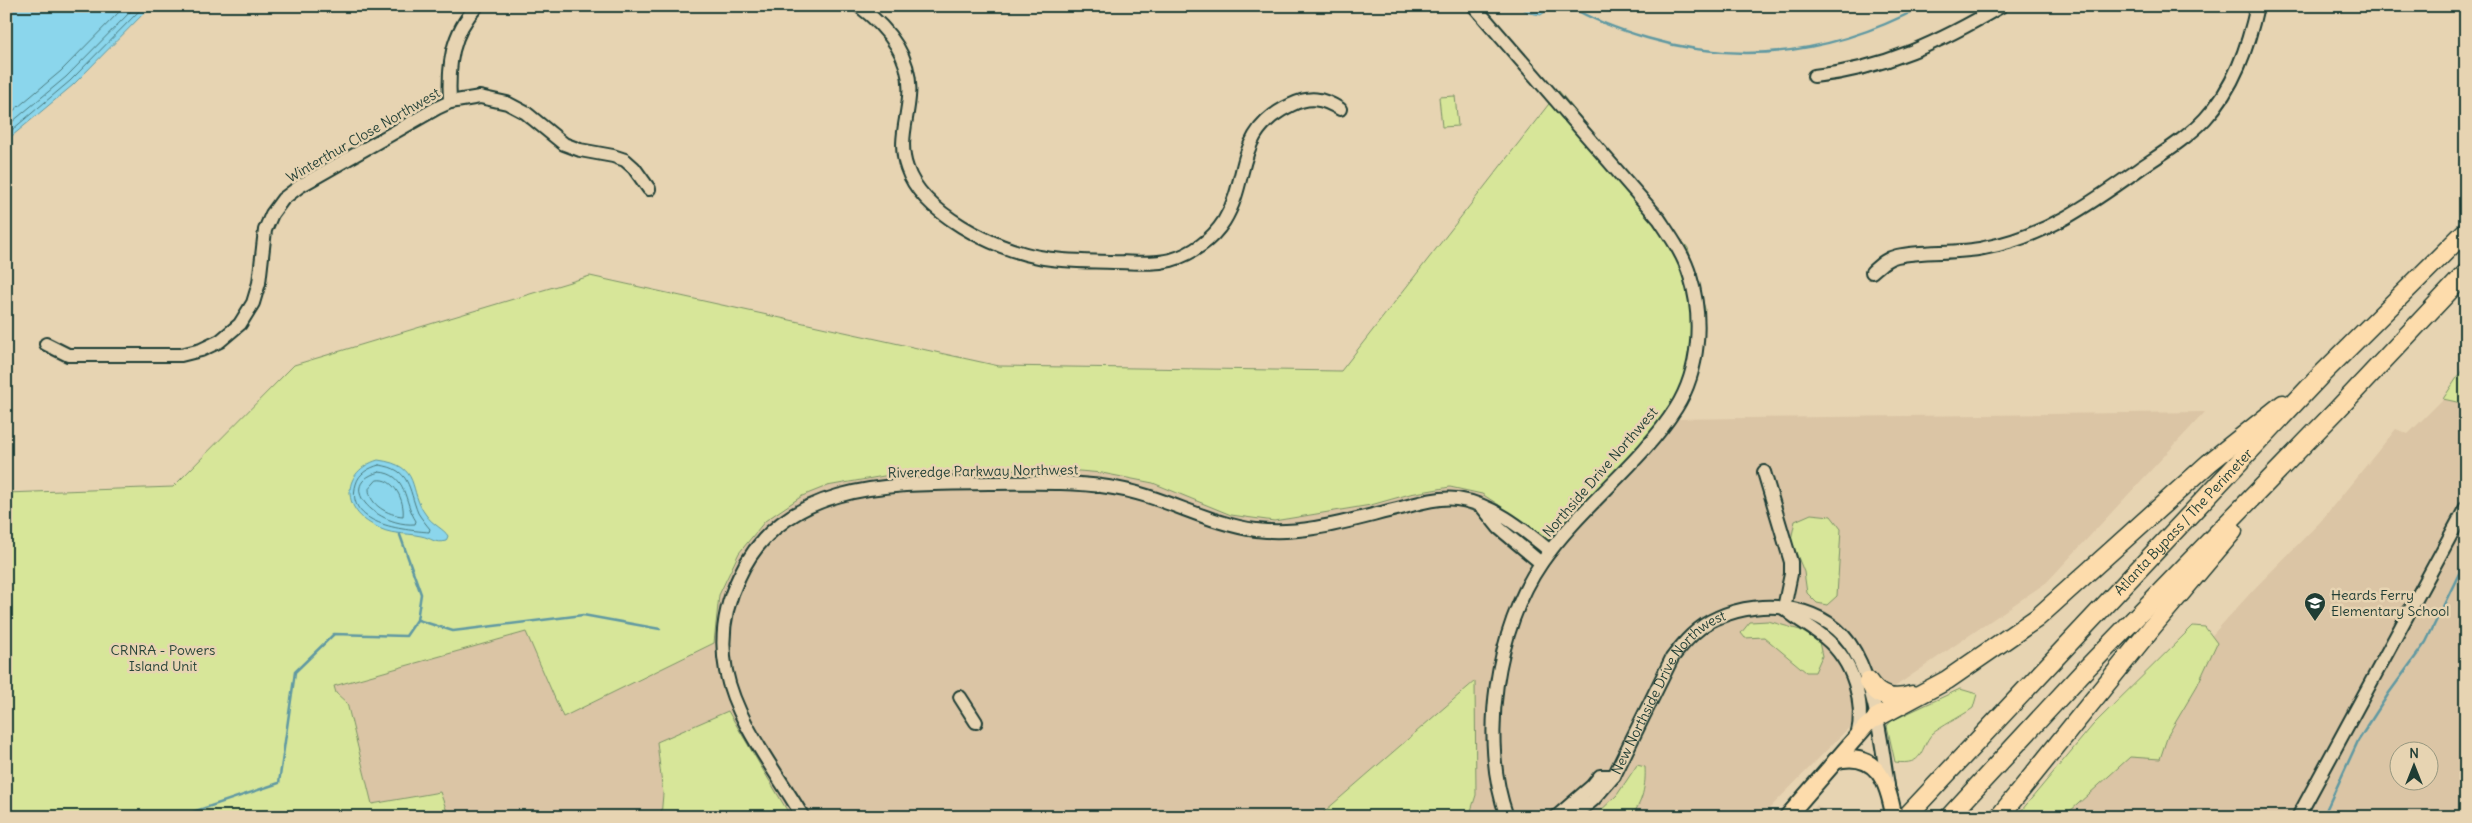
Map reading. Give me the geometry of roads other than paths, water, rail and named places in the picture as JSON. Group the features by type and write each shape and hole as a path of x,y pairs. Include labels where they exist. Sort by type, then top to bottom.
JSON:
{"highway":[{"name":"Atlanta Bypass / The Perimeter","path":"1906,817 2321,375 2466,231"},
{"name":"Atlanta Bypass / The Perimeter","path":"1950,817 2095,660 2336,411 2466,273"},
{"path":"1876,718 1927,691 2037,618 2209,463 2321,375"},
{"path":"1999,817 2153,626 2336,411"},
{"path":"1868,681 1877,692 1888,698 1906,697 1927,691"}],"main road":[{"path":"1787,817 1834,761 1876,718"},
{"path":"1834,761 1853,759 1868,763 1881,775 1888,787"},
{"name":"New Northside Drive Northwest","path":"1888,787 1894,817"}],"street":[{"path":"450,102 449,78 454,43 460,29 477,6"},
{"path":"859,6 888,31 902,54 908,76 910,96 903,126 902,146 906,166 914,185 928,202 962,226 990,241 1038,257 1059,260 1154,263 1187,254 1208,240 1225,219 1234,197 1245,153 1263,124 1281,109 1308,98 1318,98 1340,109"},
{"name":"Northside Drive Northwest","path":"1474,6 1659,219 1678,246 1690,276 1697,306 1697,338 1692,369 1676,408 1650,440 1550,551 1541,563 1517,608 1501,664 1495,712 1495,755 1500,793 1507,817"},
{"path":"1814,76 1878,65 1910,54 1941,41 2001,6"},
{"path":"1872,272 1884,261 1897,256 1966,251 2018,240 2049,227 2091,203 2178,142 2205,119 2225,92 2240,65 2250,36 2257,6"},
{"name":"Winterthur Close Northwest","path":"46,344 68,355 180,355 201,350 220,341 240,324 253,303 259,282 265,230 272,214 283,199 300,186 450,102 480,97 507,103 526,113 564,144 580,150 624,160 634,168 649,189"},
{"path":"1764,472 1791,562 1789,589 1784,608 1827,640 1844,661 1852,677 1860,703 1857,737"},
{"name":"Riveredge Parkway Northwest","path":"803,817 743,718 731,690 726,672 724,636 732,594 750,556 772,531 796,512 825,499 860,490 902,485 1072,483 1137,492 1232,526 1273,532 1313,529 1440,499 1455,499 1508,518 1550,551"},
{"path":"2298,817 2466,507"},
{"path":"1483,508 1499,528 1541,563"},
{"name":"New Northside Drive Northwest","path":"1573,817 1593,800 1614,776 1672,658 1694,633 1715,618 1738,610 1762,606 1798,609 1810,613 1843,636 1856,652 1868,681 1888,787"},
{"path":"960,697 976,722"},
{"path":"1556,817 1592,786 1600,776 1614,776"},
{"path":"1496,817 1500,793"},
{"path":"1500,793 1513,817"}],"water":[{"path":"6,6 151,6 73,85 6,141"},
{"path":"1518,6 1553,6 1541,15 1529,13"},
{"path":"378,460 392,463 408,473 420,506 426,515 446,533 448,536 446,541 439,542 421,536 386,531 363,518 355,509 351,500 350,490 352,481 366,465"}],"waterway":[{"path":"1569,6 1607,25 1647,38 1683,47 1719,52 1754,53 1823,44 1856,35 1890,22 1923,6"},
{"path":"178,817 279,783 295,672 334,634 406,636 417,620 421,594 400,535"},
{"path":"2323,817 2358,741 2389,693 2426,642 2466,559"},
{"path":"418,620 453,631 583,615 660,629"}],"place":[{"name":"Heards Ferry Elementary School","path":"2315,622"}],"park label":[{"name":"CRNRA - Powers Island Unit","path":"163,658"}]}
